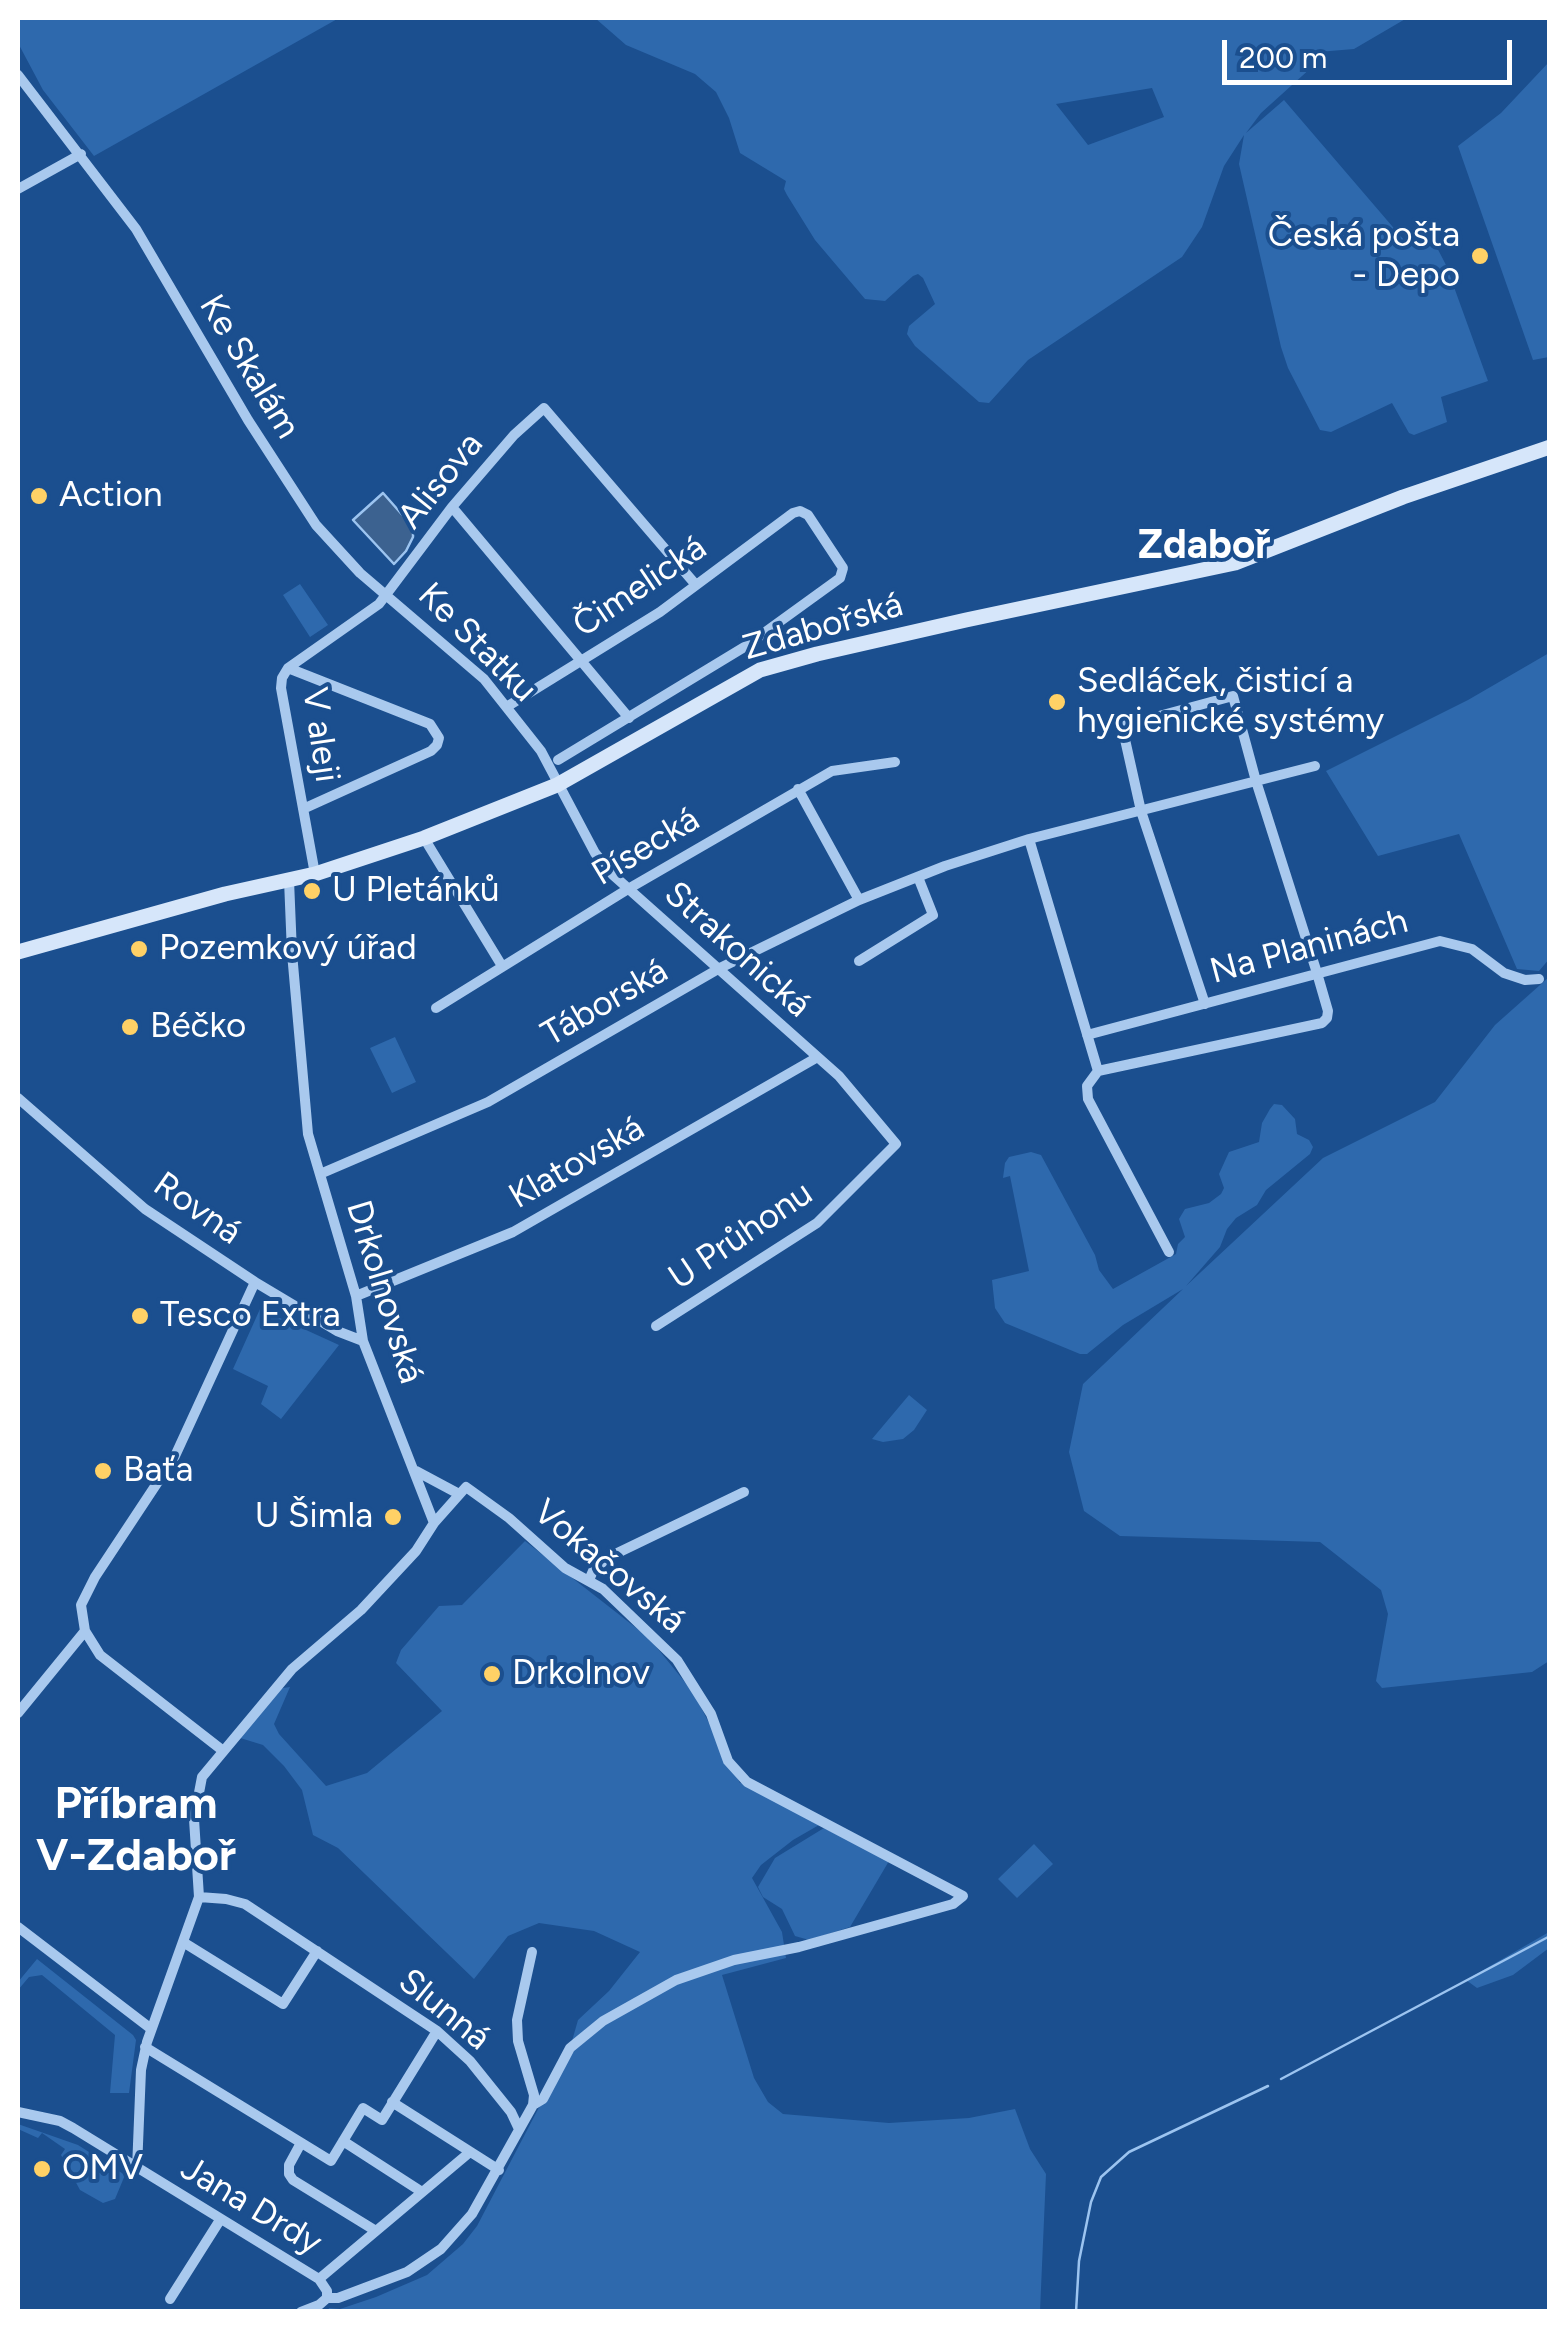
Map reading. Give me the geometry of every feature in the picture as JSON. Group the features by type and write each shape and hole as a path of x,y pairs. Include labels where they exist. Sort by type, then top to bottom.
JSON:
{"street":[{"name":"Ke Skalám","path":"18,75 136,229 248,420 316,525 340,553 387,594"},
{"path":"18,189 81,154"},
{"name":"Alisova","path":"387,594 514,434 544,408 696,585"},
{"name":"Zdabořská","path":"18,952 209,898 315,874 424,838 557,784 760,670 966,620 1235,563 1402,497 1550,447"},
{"path":"452,508 630,718"},
{"name":"Čimelická","path":"508,706 660,612 800,510"},
{"name":"Zdabořská","path":"558,760 746,646 840,578 844,568 808,514 800,510"},
{"name":"V aleji","path":"315,874 281,688 288,668 379,604 387,594"},
{"name":"Ke Statku","path":"387,594 484,679 541,751 557,784"},
{"path":"288,668 430,724 438,738 438,745 431,751 304,808"},
{"path":"1169,1252 1088,1099 1087,1086 1098,1072 1322,1023 1328,1011 1233,696 1122,726 1141,811 1205,1004"},
{"name":"Písecká","path":"436,1008 628,889 832,771 895,762"},
{"name":"Táborská","path":"320,1174 488,1102 720,968 860,900 1029,839 1314,766"},
{"name":"Strakonická","path":"557,784 595,852 628,889 859,1096 896,1144"},
{"path":"798,790 860,900"},
{"path":"424,838 502,966"},
{"path":"1029,839 1098,1072"},
{"path":"859,961 933,916 918,877"},
{"name":"Drkolnovská","path":"289,880 308,1134 356,1296 363,1341 434,1523"},
{"name":"Na Planinách","path":"1087,1034 1440,941 1472,949 1504,972 1525,980 1539,979"},
{"name":"Klatovská","path":"356,1296 513,1232 816,1058"},
{"name":"Rovná","path":"18,1098 145,1208 255,1282 337,1331 363,1341"},
{"name":"U Průhonu","path":"656,1326 818,1223 896,1144"},
{"path":"222,1750 100,1655 85,1630 80,1605 176,1456 255,1282"},
{"name":"Vokačovská","path":"415,1471 463,1490 565,1568 603,1589 677,1660 711,1714 728,1761 763,1793 963,1896 953,1904 799,1947 734,1960 676,1980 583,2034 570,2048 544,2099 533,2106"},
{"path":"137,2169 139,2096 150,2028 199,1897 194,1803 202,1777 292,1669 361,1610 410,1558 463,1490"},
{"path":"590,1580 593,1571 607,1558 744,1492"},
{"path":"18,1713 85,1630"},
{"name":"Slunná","path":"199,1897 226,1898 244,1904 436,2030 470,2060 520,2129"},
{"path":"18,1928 150,2028"},
{"path":"183,1942 284,2004 317,1951"},
{"path":"301,2312 319,2306 326,2298 338,2298 407,2272 441,2249 472,2214 533,2106 534,2095 516,2020 532,1952"},
{"path":"146,2047 331,2162 363,2108 382,2120 436,2030"},
{"path":"392,2102 499,2170"},
{"name":"Jana Drdy","path":"18,2112 60,2121 318,2279 326,2298"},
{"path":"343,2141 422,2192"},
{"path":"301,2143 289,2165 288,2174 293,2180 376,2231"},
{"path":"318,2279 470,2152"},
{"path":"170,2299 220,2220"}],"shaded area":[{"path":"18,18 339,18 94,156 43,90 18,43"},
{"path":"595,18 1407,18 1354,49 1306,53 1312,67 1261,113 1246,133 1284,100 1404,240 1420,231 1432,238 1446,265 1488,381 1441,397 1447,422 1414,435 1392,403 1331,432 1320,430 1281,347 1239,164 1244,135 1224,166 1202,227 1182,257 1028,360 989,403 979,402 915,346 907,334 909,326 935,304 923,278 913,276 885,301 865,299 815,240 784,189 786,181 740,153 716,92 695,74 626,45","holes":["1152,88 1164,117 1088,145 1056,104"]},
{"path":"1549,62 1549,357 1533,360 1458,146 1501,113"},
{"path":"383,493 413,527 406,551 394,564 353,520"},
{"path":"300,584 328,625 310,637 283,595"},
{"path":"1549,653 1550,958 1539,971 1517,969 1459,834 1378,856 1326,771 1468,700"},
{"path":"1549,977 1549,1661 1532,1672 1382,1688 1376,1681 1388,1614 1381,1590 1320,1542 1120,1536 1084,1511 1069,1452 1083,1384 1183,1289 1123,1325 1087,1354 1005,1323 995,1308 992,1280 1029,1271 1010,1176 1003,1178 1005,1163 1009,1157 1031,1152 1041,1155 1095,1255 1099,1270 1113,1289 1176,1254 1185,1237 1179,1219 1185,1209 1209,1203 1221,1194 1224,1188 1219,1174 1229,1152 1259,1142 1262,1123 1270,1109 1274,1104 1282,1105 1295,1119 1297,1134 1313,1147 1310,1154 1266,1190 1257,1205 1236,1218 1220,1247 1186,1286 1323,1158 1435,1102 1495,1025"},
{"path":"395,1037 416,1082 392,1093 370,1048"},
{"path":"260,1309 339,1345 281,1419 261,1404 268,1386 233,1369"},
{"path":"909,1395 927,1410 914,1430 903,1439 872,1439"},
{"path":"525,1541 649,1638 693,1692 740,1783 819,1825 761,1865 752,1878 782,1932 786,1958 722,1975 754,2078 768,2102 783,2114 889,2123 969,2118 1015,2109 1030,2149 1046,2174 1040,2311 328,2311 376,2297 427,2275 463,2244 477,2226 570,2048 578,2020 609,1991 640,1952 594,1931 539,1923 508,1936 474,1979 338,1848 313,1835 302,1790 284,1766 263,1745 237,1737 276,1689 290,1687 274,1724 279,1734 326,1786 367,1773 442,1711 396,1663 401,1650 439,1606 462,1605"},
{"path":"824,1828 889,1861 850,1927 809,1940 795,1936 782,1909 763,1897 758,1887 775,1858"},
{"path":"1034,1844 1053,1864 1017,1898 998,1879"},
{"path":"1549,1932 1549,1948 1513,1975 1477,1988 1466,1980"},
{"path":"37,1959 133,2035 136,2040 129,2093 110,2093 115,2035 42,1975 29,1977 18,1990 18,1982"},
{"path":"18,2124 78,2145 125,2175 115,2199 103,2203 80,2190 61,2155 65,2149 42,2133 38,2138 18,2129"}],"waterway":[{"path":"1281,2079 1550,1936"},
{"path":"1076,2312 1079,2261 1091,2202 1101,2177 1129,2152 1268,2086"}],"place":[{"name":"Česká pošta - Depo","path":"1480,256"},
{"name":"Action","path":"39,496"},
{"name":"Sedláček, čisticí a hygienické systémy","path":"1057,702"},
{"name":"U Pletánků","path":"312,891"},
{"name":"Pozemkový úřad","path":"139,949"},
{"name":"Béčko","path":"130,1027"},
{"name":"Tesco Extra","path":"140,1316"},
{"name":"Baťa","path":"103,1471"},
{"name":"U Šimla","path":"393,1517"},
{"name":"Drkolnov","path":"492,1674"},
{"name":"OMV","path":"42,2169"}],"district":[{"name":"Zdaboř","path":"1204,546"},
{"name":"Příbram V-Zdaboř","path":"136,1831"}]}
